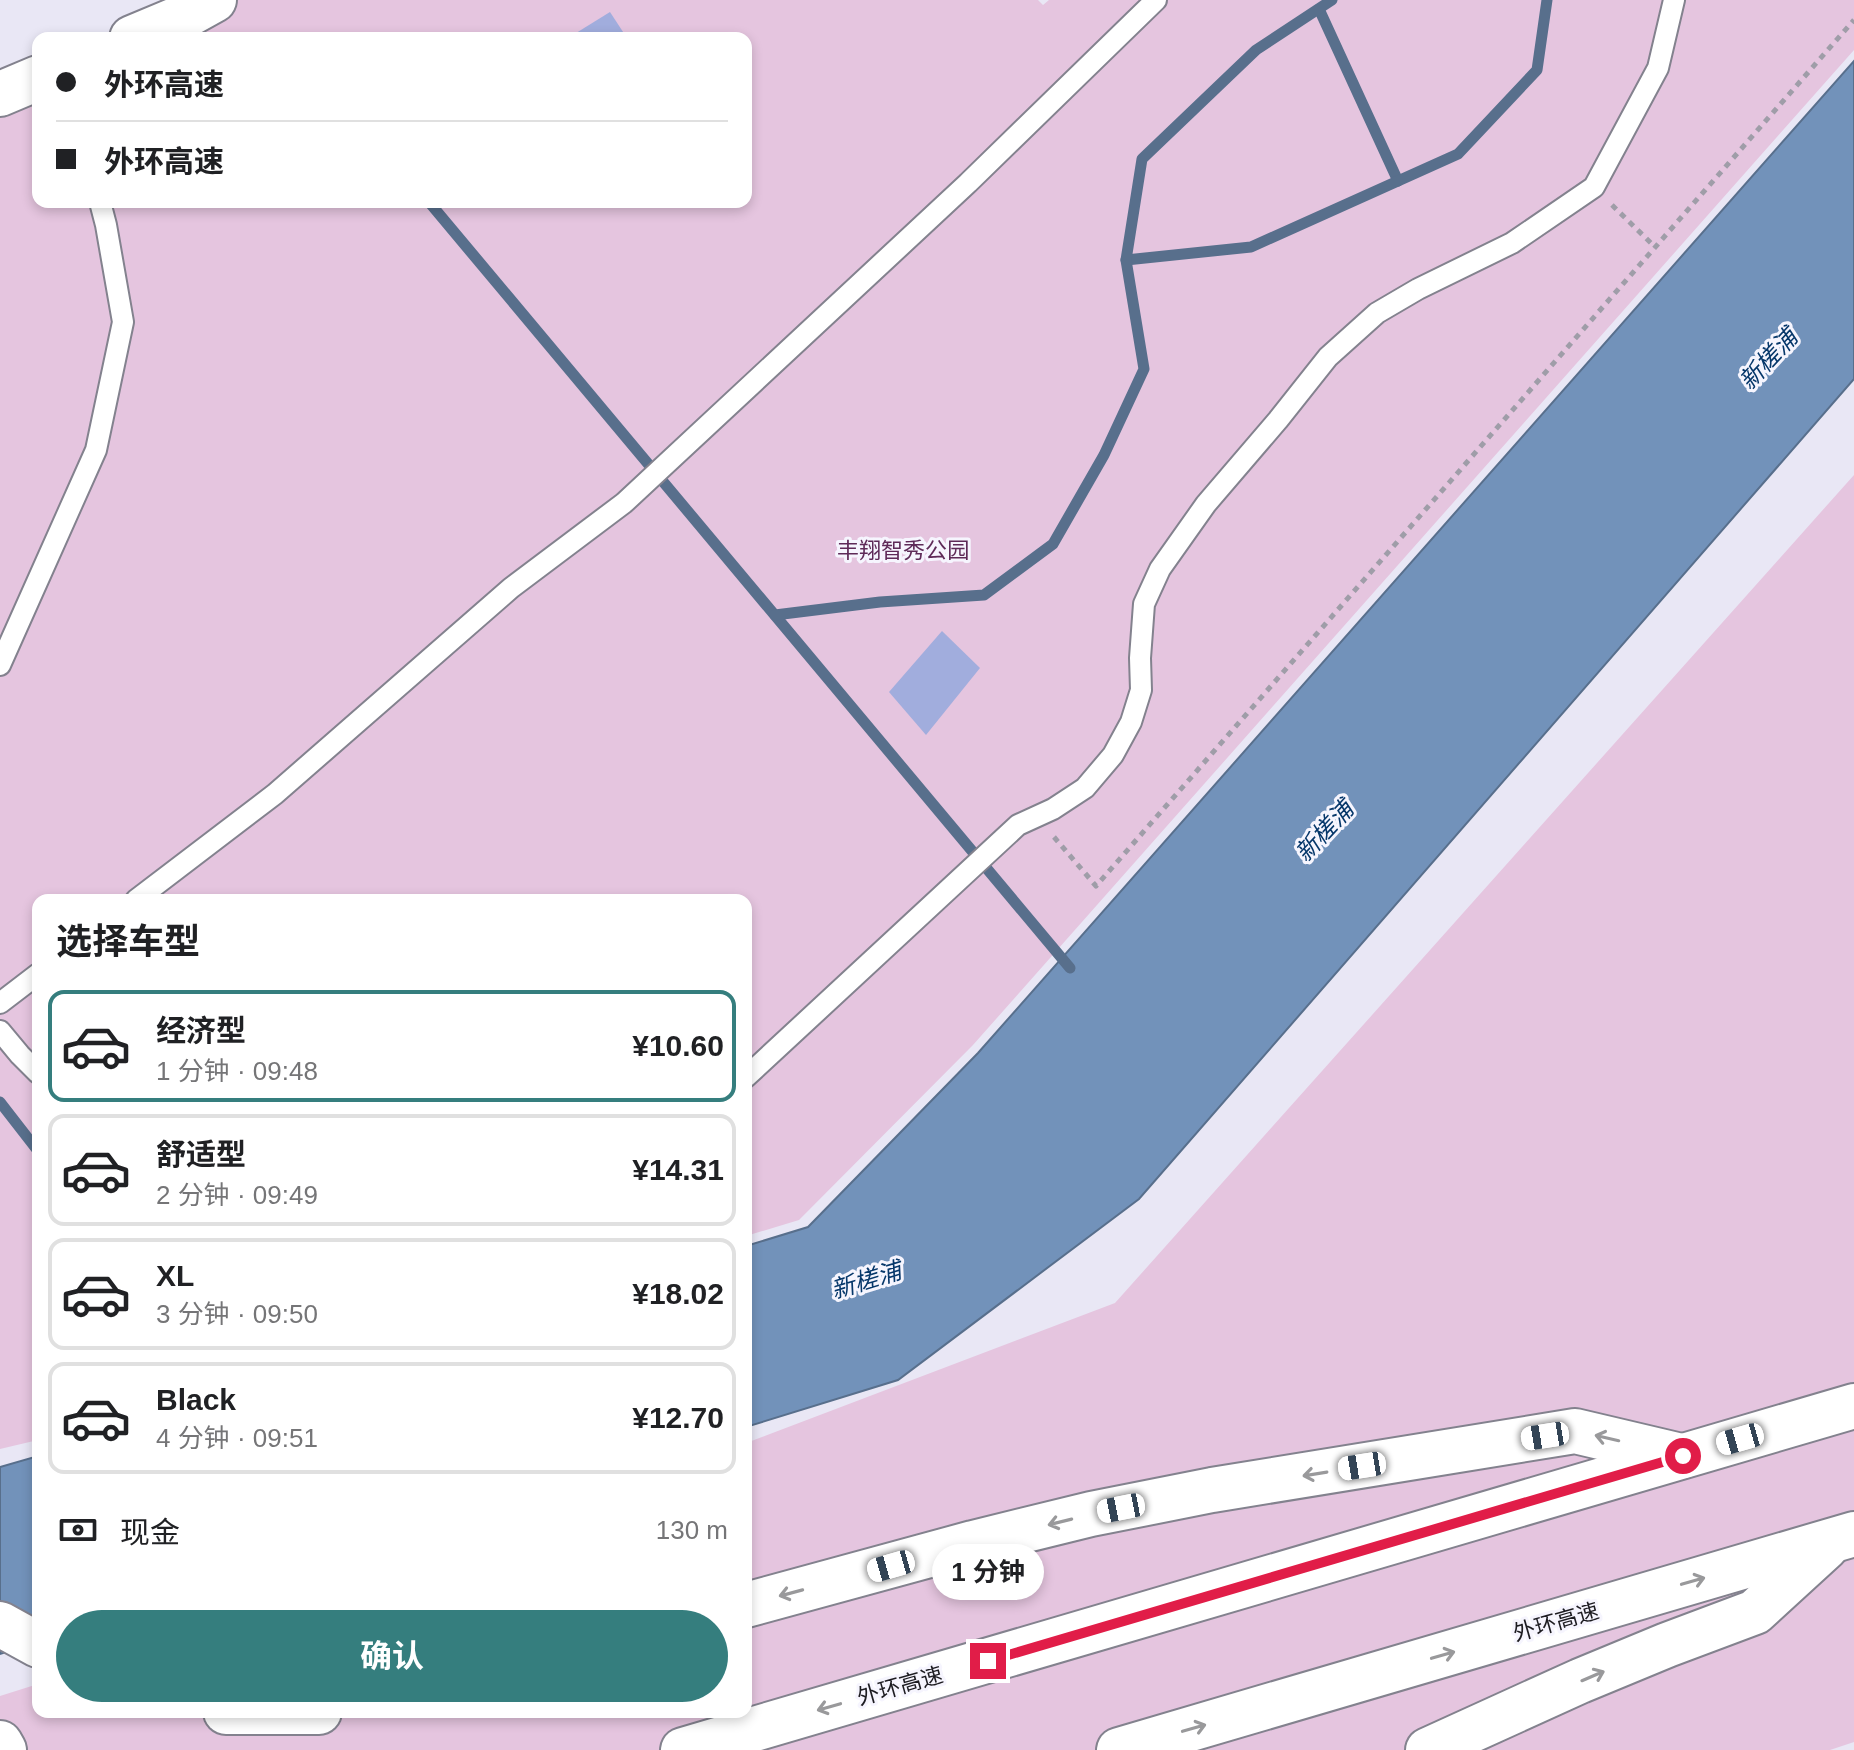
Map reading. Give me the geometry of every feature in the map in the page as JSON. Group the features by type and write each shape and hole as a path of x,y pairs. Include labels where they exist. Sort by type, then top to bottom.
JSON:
{"main road":[{"path":"146,32 214,0"},
{"path":"0,94 32,81"},
{"name":"外环高速","path":"683,1750 1854,1406"},
{"path":"752,1603 1091,1514 1212,1490 1575,1431 1683,1456"},
{"path":"1428,1750 1580,1681 1755,1612 1844,1537"},
{"name":"外环高速","path":"1119,1750 1844,1537"},
{"path":"0,1624 32,1642"},
{"path":"0,1743 4,1750"}],"lane":[{"path":"144,894 275,794 511,588 638,491 968,183 1156,0"},
{"path":"752,1071 1018,825 1053,809 1085,788 1113,755 1131,722 1141,690 1144,604 1160,569 1206,504 1328,357 1377,313 1418,289 1512,243 1594,187 1658,68 1674,0"},
{"path":"0,665 96,450 123,322 102,208"},
{"path":"0,1003 32,979"},
{"path":"0,1031 32,1067"}],"path":[{"path":"1036,817 1096,886 1854,20"},
{"path":"1594,187 1655,247"}],"green space":[{"name":"丰翔智秀公园","path":"238,0 1038,0 1043,5 1049,0 1854,0 1854,50 973,1045 799,1220 752,1234 752,894 32,894 32,1441 0,1449 0,109 32,96 32,208 752,208 752,32 174,32"},
{"path":"1854,475 1854,1742 1830,1750 0,1750 0,1696 32,1686 32,1718 752,1718 752,1441 1115,1303"}],"water":[{"name":"新槎浦","path":"1854,61 1854,379 1139,1199 898,1380 752,1425 752,1244 808,1227 978,1053"},
{"path":"32,1458 32,1644 0,1654 0,1467"}],"building":[{"path":"610,12 623,32 578,32"},
{"path":"942,631 980,668 926,735 889,692"}],"waterway":[{"path":"775,615 880,602 984,595 1053,544 1104,455 1144,369 1126,260 1142,159 1256,50 1332,0"},
{"path":"1126,260 1251,247 1458,154 1537,70 1547,0"},
{"path":"1319,9 1398,181"},
{"path":"434,208 1070,968"},
{"path":"0,1102 32,1143"}],"route":[{"path":"988,1661 1683,1456"}]}
